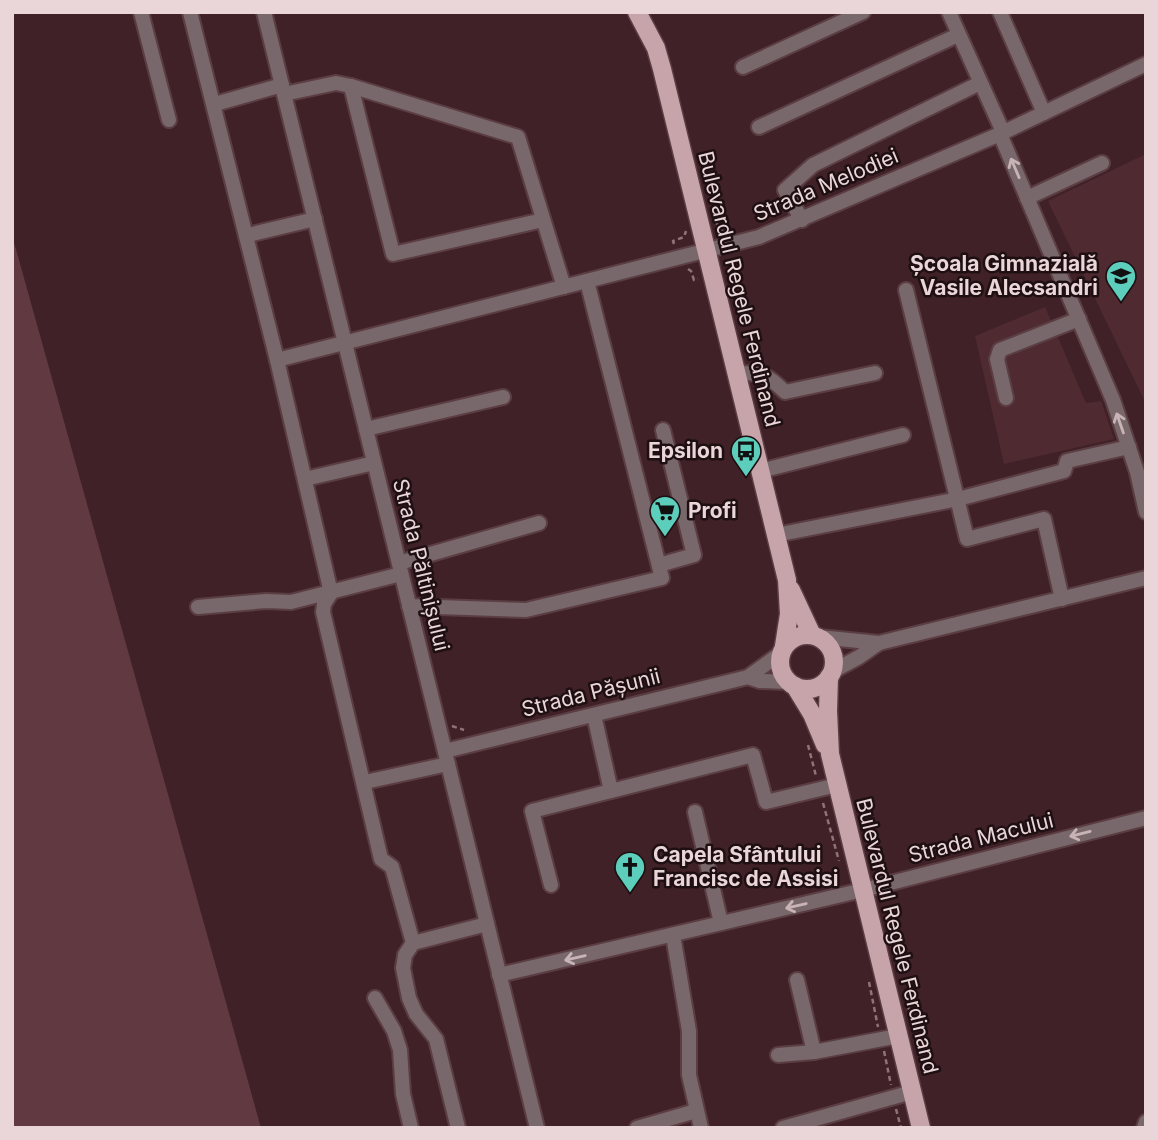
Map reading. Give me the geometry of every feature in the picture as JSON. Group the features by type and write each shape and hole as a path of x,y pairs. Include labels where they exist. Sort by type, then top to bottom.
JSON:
{"main road":[{"name":"Bulevardul Regele Ferdinand","path":"638,12 656,48 787,580 789,614 783,650"},
{"name":"Bulevardul Regele Ferdinand","path":"787,580 816,636"},
{"path":"796,636 816,636 830,648 833,655 831,674 817,687 810,689 791,684 780,669 783,650 796,636"},
{"name":"Bulevardul Regele Ferdinand","path":"830,754 831,674"},
{"name":"Bulevardul Regele Ferdinand","path":"791,684 812,714 830,754 863,890 890,1038 912,1092 921,1128"}],"street":[{"path":"141,12 169,120"},
{"path":"190,12 248,235 331,593 324,604 323,612 382,859 392,867 413,943"},
{"name":"Strada Păltinișului","path":"264,12 537,1128"},
{"path":"743,67 863,12"},
{"path":"949,12 1002,133 1141,471 1146,512"},
{"path":"1000,12 1044,113"},
{"path":"759,127 958,35"},
{"name":"Strada Melodiei","path":"277,359 760,237 1002,133 1146,64"},
{"path":"215,104 283,90 336,83 518,137 564,287"},
{"path":"802,220 785,190 813,165 980,83"},
{"path":"351,86 393,254 543,220"},
{"path":"1027,198 1102,163"},
{"path":"248,235 315,219"},
{"path":"409,606 526,610 662,578 587,281"},
{"path":"906,290 967,539 1044,519 1062,598"},
{"path":"1006,398 997,359 1000,350 1079,319"},
{"path":"736,373 761,373 771,378 785,392 876,373"},
{"path":"366,429 503,397"},
{"path":"659,565 694,555 663,430"},
{"path":"760,471 903,435"},
{"path":"776,535 958,499 1064,471 1067,461 1129,447"},
{"path":"305,479 374,463"},
{"path":"198,607 291,601 331,593 539,523"},
{"path":"816,636 879,643 1146,578"},
{"path":"831,674 879,643"},
{"name":"Strada Pășunii","path":"365,782 594,715 748,677 783,650"},
{"name":"Strada Pășunii","path":"748,677 791,684"},
{"path":"594,715 611,791"},
{"path":"551,885 532,811 753,755 766,802 837,785"},
{"path":"695,812 721,923"},
{"name":"Strada Macului","path":"499,975 863,890 1146,818"},
{"path":"458,1128 436,1039 416,1014 409,998 403,968 405,955 413,943 487,924"},
{"path":"673,935 689,1031 690,1075 701,1128"},
{"path":"797,980 814,1052"},
{"path":"375,998 394,1031 401,1050 403,1094 411,1128"},
{"path":"778,1055 814,1052 890,1038"},
{"path":"783,1128 912,1092"},
{"path":"637,1128 696,1111"},
{"path":"1144,1128 1146,1122"}],"path":[{"path":"712,221 716,221 725,237"},
{"path":"675,247 673,241 684,237 686,230 694,227"},
{"path":"726,272 730,271 730,260"},
{"path":"680,270 686,268 691,271 694,280 698,279"},
{"path":"452,726 464,730"},
{"path":"868,978 890,1038 894,1097 901,1128"}],"shaded area":[{"name":"Școala Gimnazială Vasile Alecsandri","path":"1146,154 1146,404 1048,201"},
{"path":"12,235 261,1128 12,1128"},
{"path":"1045,307 1086,403 1101,401 1114,439 1004,464 975,336"}],"place":[{"name":"Școala Gimnazială Vasile Alecsandri","path":"1121,303"},
{"name":"Epsilon","path":"746,478"},
{"name":"Profi","path":"665,538"},
{"name":"Capela Sfântului Francisc de Assisi","path":"630,894"}]}
